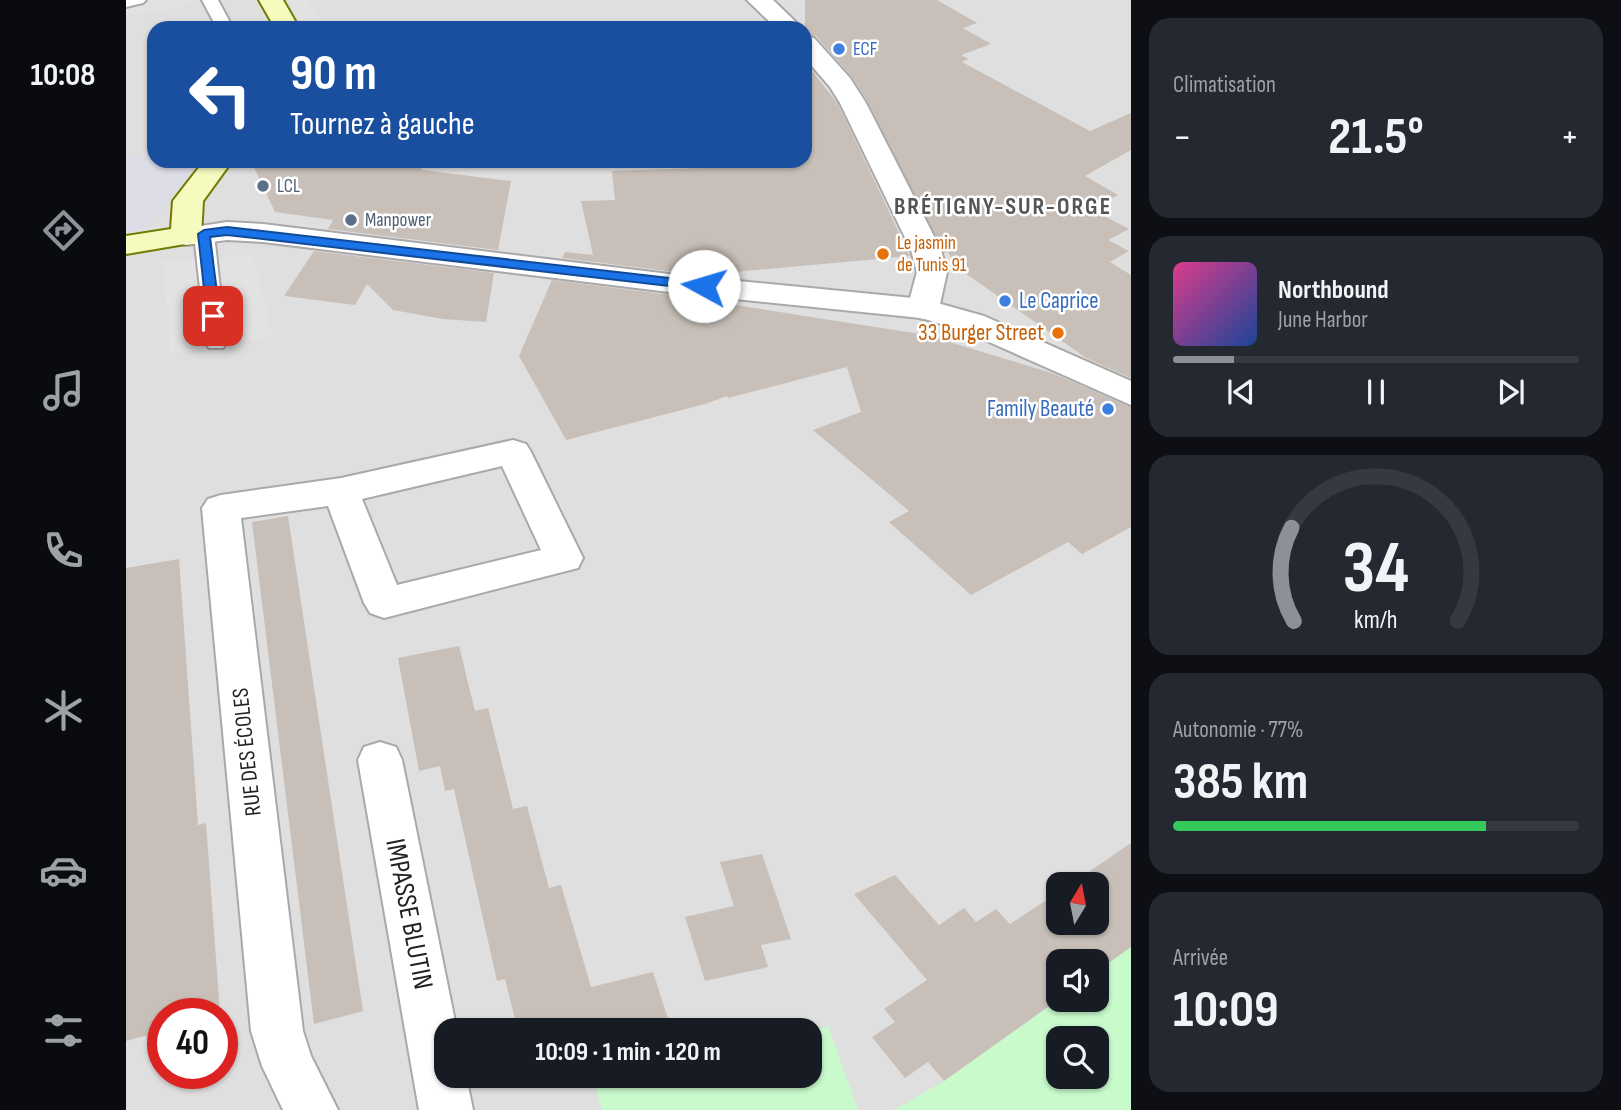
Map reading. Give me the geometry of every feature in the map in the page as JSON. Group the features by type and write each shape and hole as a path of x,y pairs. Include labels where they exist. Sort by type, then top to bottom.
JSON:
{"main road":[{"path":"271,0 284,21"},
{"path":"126,245 195,235 188,201 213,168"}],"street":[{"path":"759,0 782,21"},
{"path":"812,51 841,83 853,103 926,250 932,272 923,309"},
{"path":"195,235 227,231 263,233 677,284 923,309 973,323 1131,394"},
{"name":"RUE DES ÉCOLES","path":"311,1110 288,1066 278,1031 220,508 341,491 513,452 564,558 384,603 341,491"},
{"name":"IMPASSE BLUTIN","path":"380,760 446,1110"}],"lane":[{"path":"126,2 138,0"},
{"path":"211,0 222,21"},
{"path":"195,235 216,343"}],"shaded area":[{"path":"126,0 1131,0 1131,1110 126,1110"},
{"path":"126,0 190,0 192,5 126,16"},
{"path":"287,0 308,0 321,21 300,21"},
{"path":"147,154 147,168 193,168 145,229 126,232 126,158"},
{"path":"253,255 272,336 170,354 163,261"}],"green space":[{"path":"1131,947 1131,1110 894,1110 944,1081 1046,1008 1046,1012 1109,1012 1109,963"},
{"path":"828,1026 858,1110 602,1110 596,1088 822,1088 822,1028"}],"building":[{"path":"805,0 937,0 977,23 963,28 991,44 961,55 968,59 962,62 1090,131 1131,113 1131,150 1085,176 1118,195 1091,209 1129,229 1108,240 1129,251 1110,262 1131,275 1131,378 1086,358 955,266 948,252 944,253 868,102 852,77 816,36 812,35 812,21 805,21"},
{"path":"812,71 838,104 910,256 700,275 562,258 565,252 593,255 581,201 615,200 612,171 812,168"},
{"path":"254,168 422,168 511,181 498,250 328,229 333,220 275,212"},
{"path":"314,251 494,273 486,322 443,319 393,310 367,284 355,305 284,296"},
{"path":"552,280 671,295 926,335 1052,373 1131,407 1131,527 1082,554 1068,542 971,595 889,522 909,511 813,430 861,412 847,367 728,398 727,396 566,440 519,356"},
{"path":"288,516 363,1011 314,1024 252,522"},
{"path":"179,559 198,825 206,823 219,998 147,998 147,1035 126,1041 126,568"},
{"path":"459,646 475,711 488,708 513,809 527,806 549,888 561,885 591,987 653,972 668,1018 515,1018 505,979 497,981 454,789 445,791 440,766 419,771 398,658"},
{"path":"1131,843 1131,947 1109,963 1109,949 1046,949 1046,1008 944,1081 928,1062 905,1078 872,1037 895,1022 884,1009 927,980 854,894 895,875 939,925 964,908 976,922 996,909 1010,924 1046,900 1046,935 1109,935 1110,872 1089,872"},
{"path":"762,854 791,939 761,945 768,967 705,981 685,917 734,906 720,862"}],"place":[{"name":"ECF","path":"839,49"},
{"name":"LCL","path":"263,186"},
{"name":"Manpower","path":"351,220"},
{"name":"Le jasmin de Tunis 91","path":"883,254"},
{"name":"Le Caprice","path":"1005,301"},
{"name":"33 Burger Street","path":"1058,333"},
{"name":"Family Beauté","path":"1108,409"}],"district":[{"name":"BRÉTIGNY-SUR-ORGE","path":"1003,206"}],"route":[{"path":"213,316 204,234 227,231 263,233 704,286"}]}
